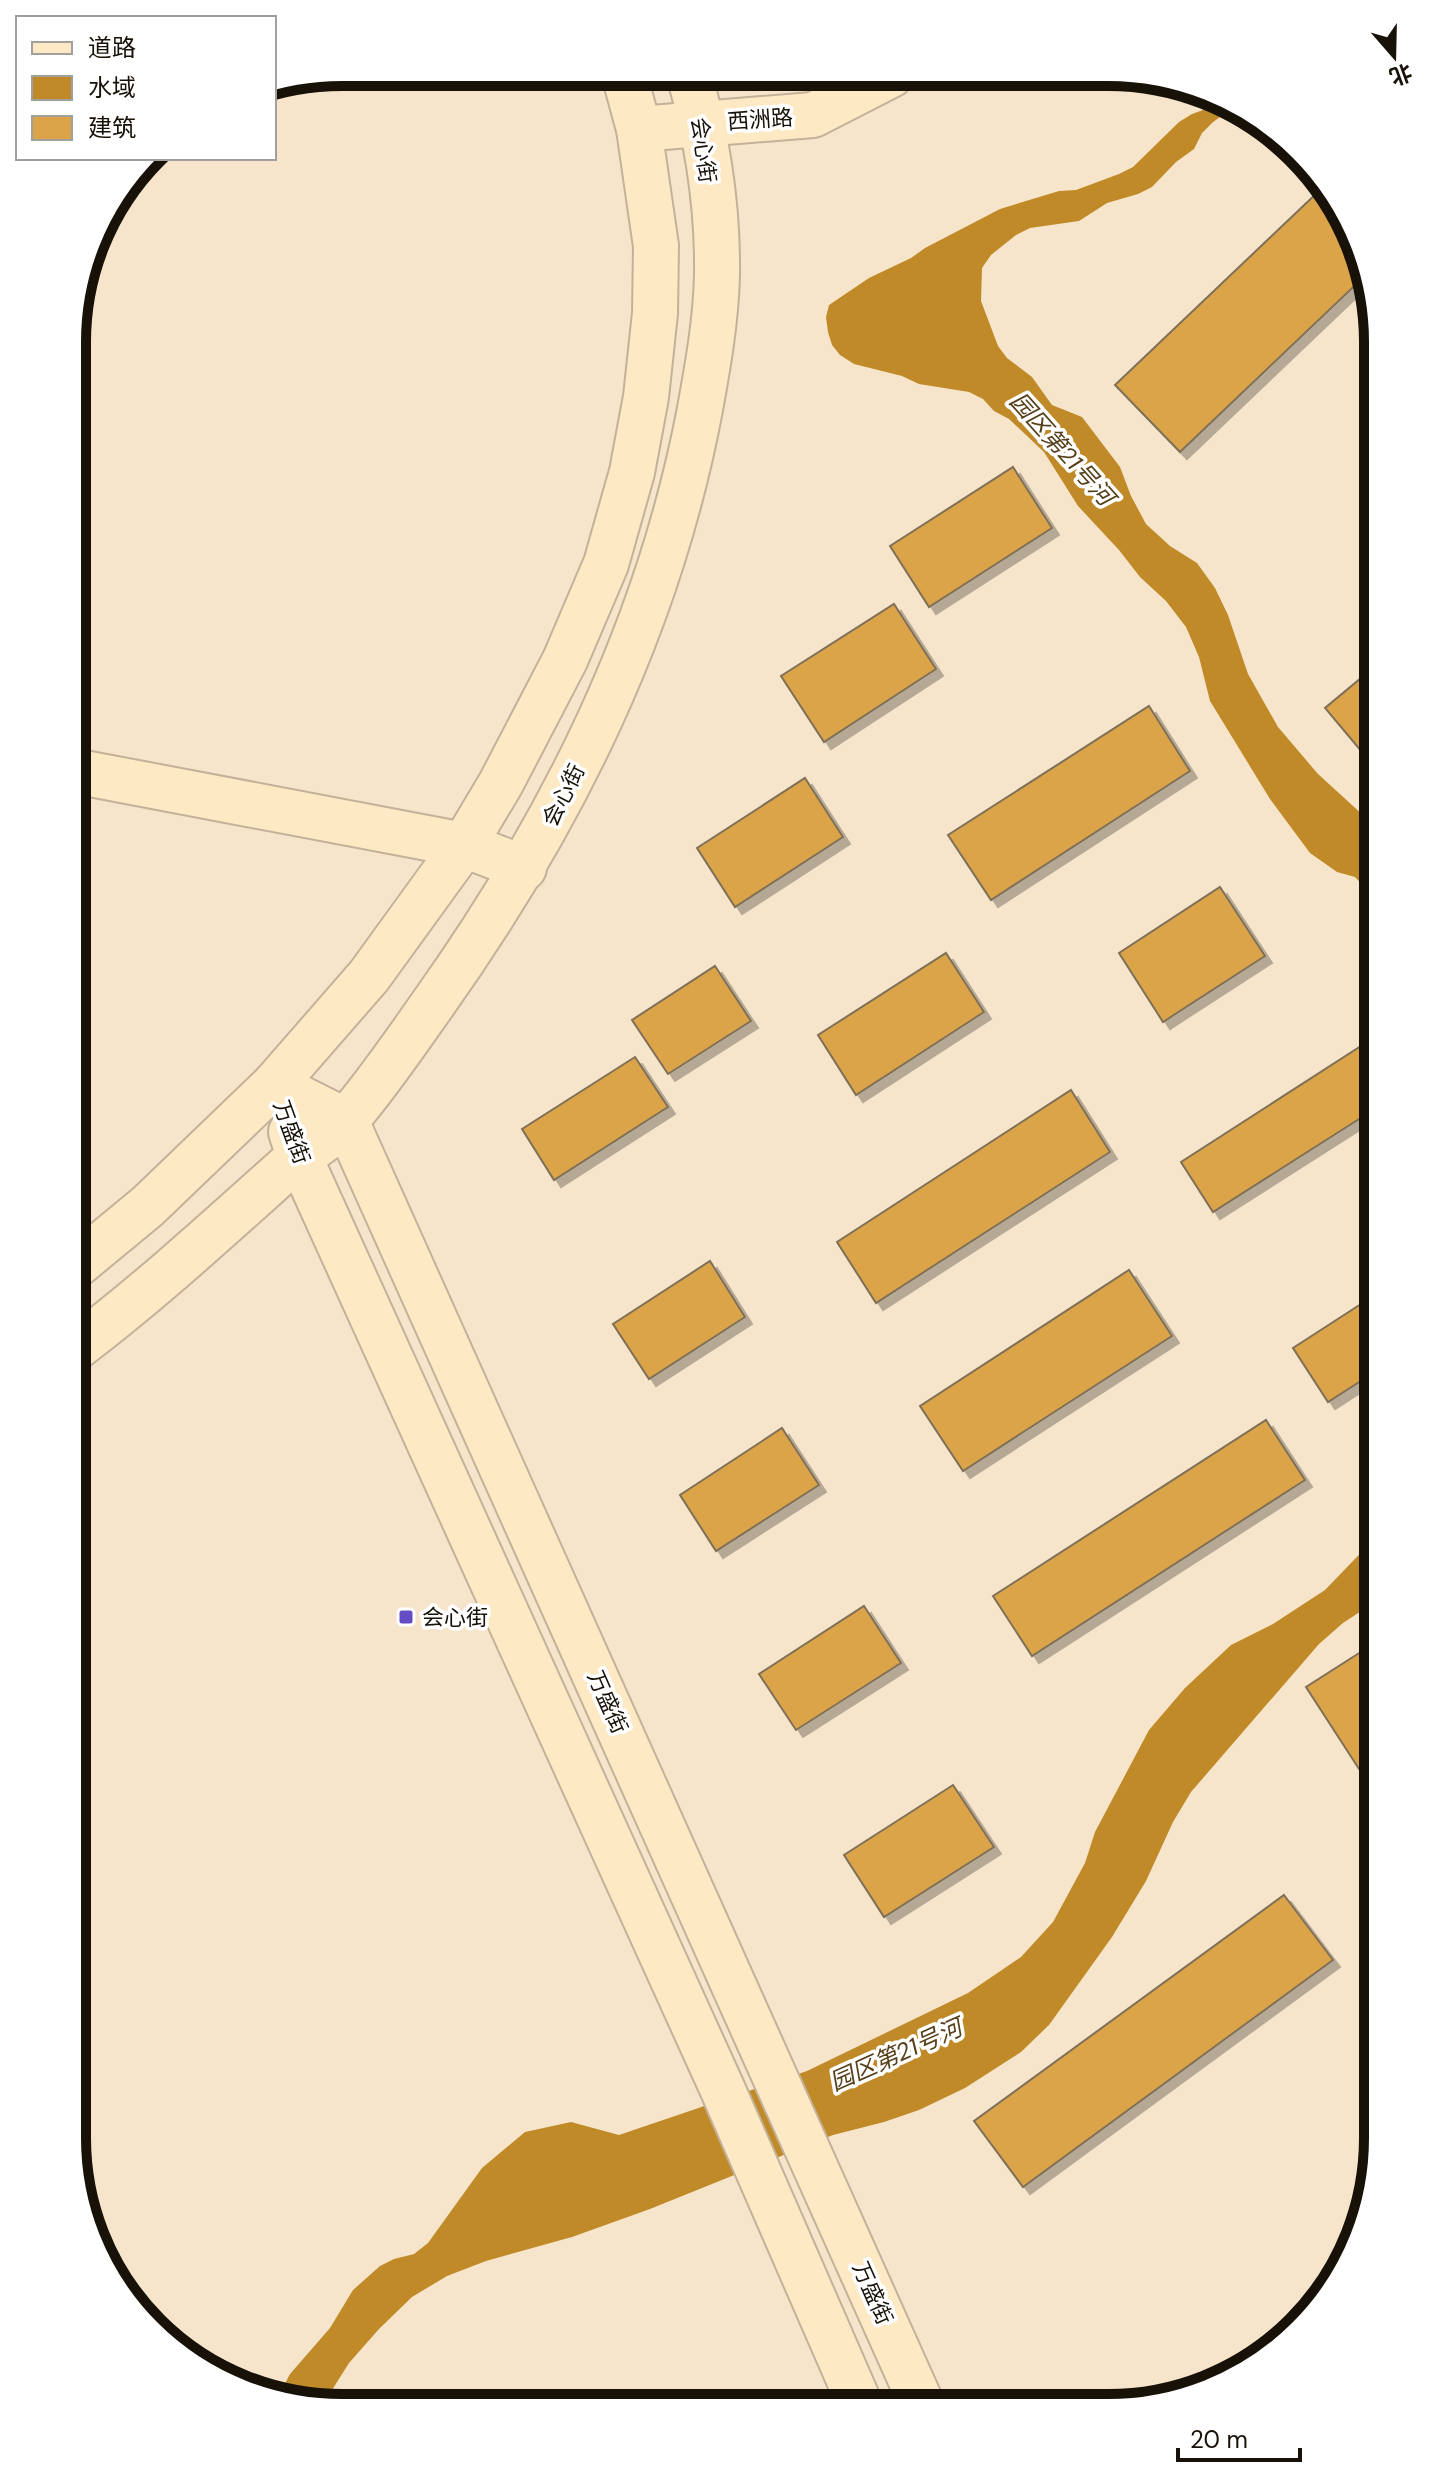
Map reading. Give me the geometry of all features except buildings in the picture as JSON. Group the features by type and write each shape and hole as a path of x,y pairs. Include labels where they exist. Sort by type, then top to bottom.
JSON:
{"main road":[{"path":"86,1257 148,1206 274,1085 369,976 464,845 501,783 565,660 606,564 632,472 646,397 655,313 656,246 639,129 627,86"},
{"path":"639,129 669,86"},
{"name":"会心街","path":"86,1339 186,1258 299,1156 346,1121 456,971 524,868 554,815 643,621 693,444 709,358 717,278 702,123 692,86"},
{"name":"西洲路","path":"639,129 813,115 870,86"},
{"path":"86,773 464,845 524,868"},
{"name":"万盛街","path":"274,1085 346,1121 917,2394"},
{"name":"万盛街","path":"274,1085 299,1156 722,2088 855,2394"}],"water":[{"name":"园区第21号河","path":"1210,108 1225,114 1202,133 1194,149 1176,162 1152,187 1107,203 1079,221 1030,228 1016,235 991,255 982,268 981,301 998,346 1007,358 1032,377 1052,405 1082,417 1120,467 1146,524 1170,546 1197,563 1215,588 1228,615 1248,674 1278,727 1318,774 1364,816 1364,886 1355,877 1337,872 1310,853 1270,799 1210,701 1199,657 1186,627 1078,506 1044,452 983,399 969,392 919,384 902,376 854,364 840,355 832,345 828,332 826,317 829,305 869,278 1000,209 1059,191 1076,190 1133,167 1179,122"},
{"name":"园区第21号河","path":"1363,1550 1363,1610 1319,1644 1191,1792 1173,1822 1146,1881 1112,1937 1049,2025 1021,2052 965,2088 919,2110 833,2135 650,2209 447,2276 412,2297 379,2329 349,2363 330,2393 283,2387 290,2374 330,2328 353,2290 380,2266 414,2254 428,2243 482,2168 525,2132 571,2122 619,2135 807,2071 968,1993 1021,1957 1053,1922 1085,1863 1095,1832 1149,1730 1185,1688 1231,1645 1273,1624 1325,1590"}],"place":[{"name":"会心街","path":"406,1617"}]}
